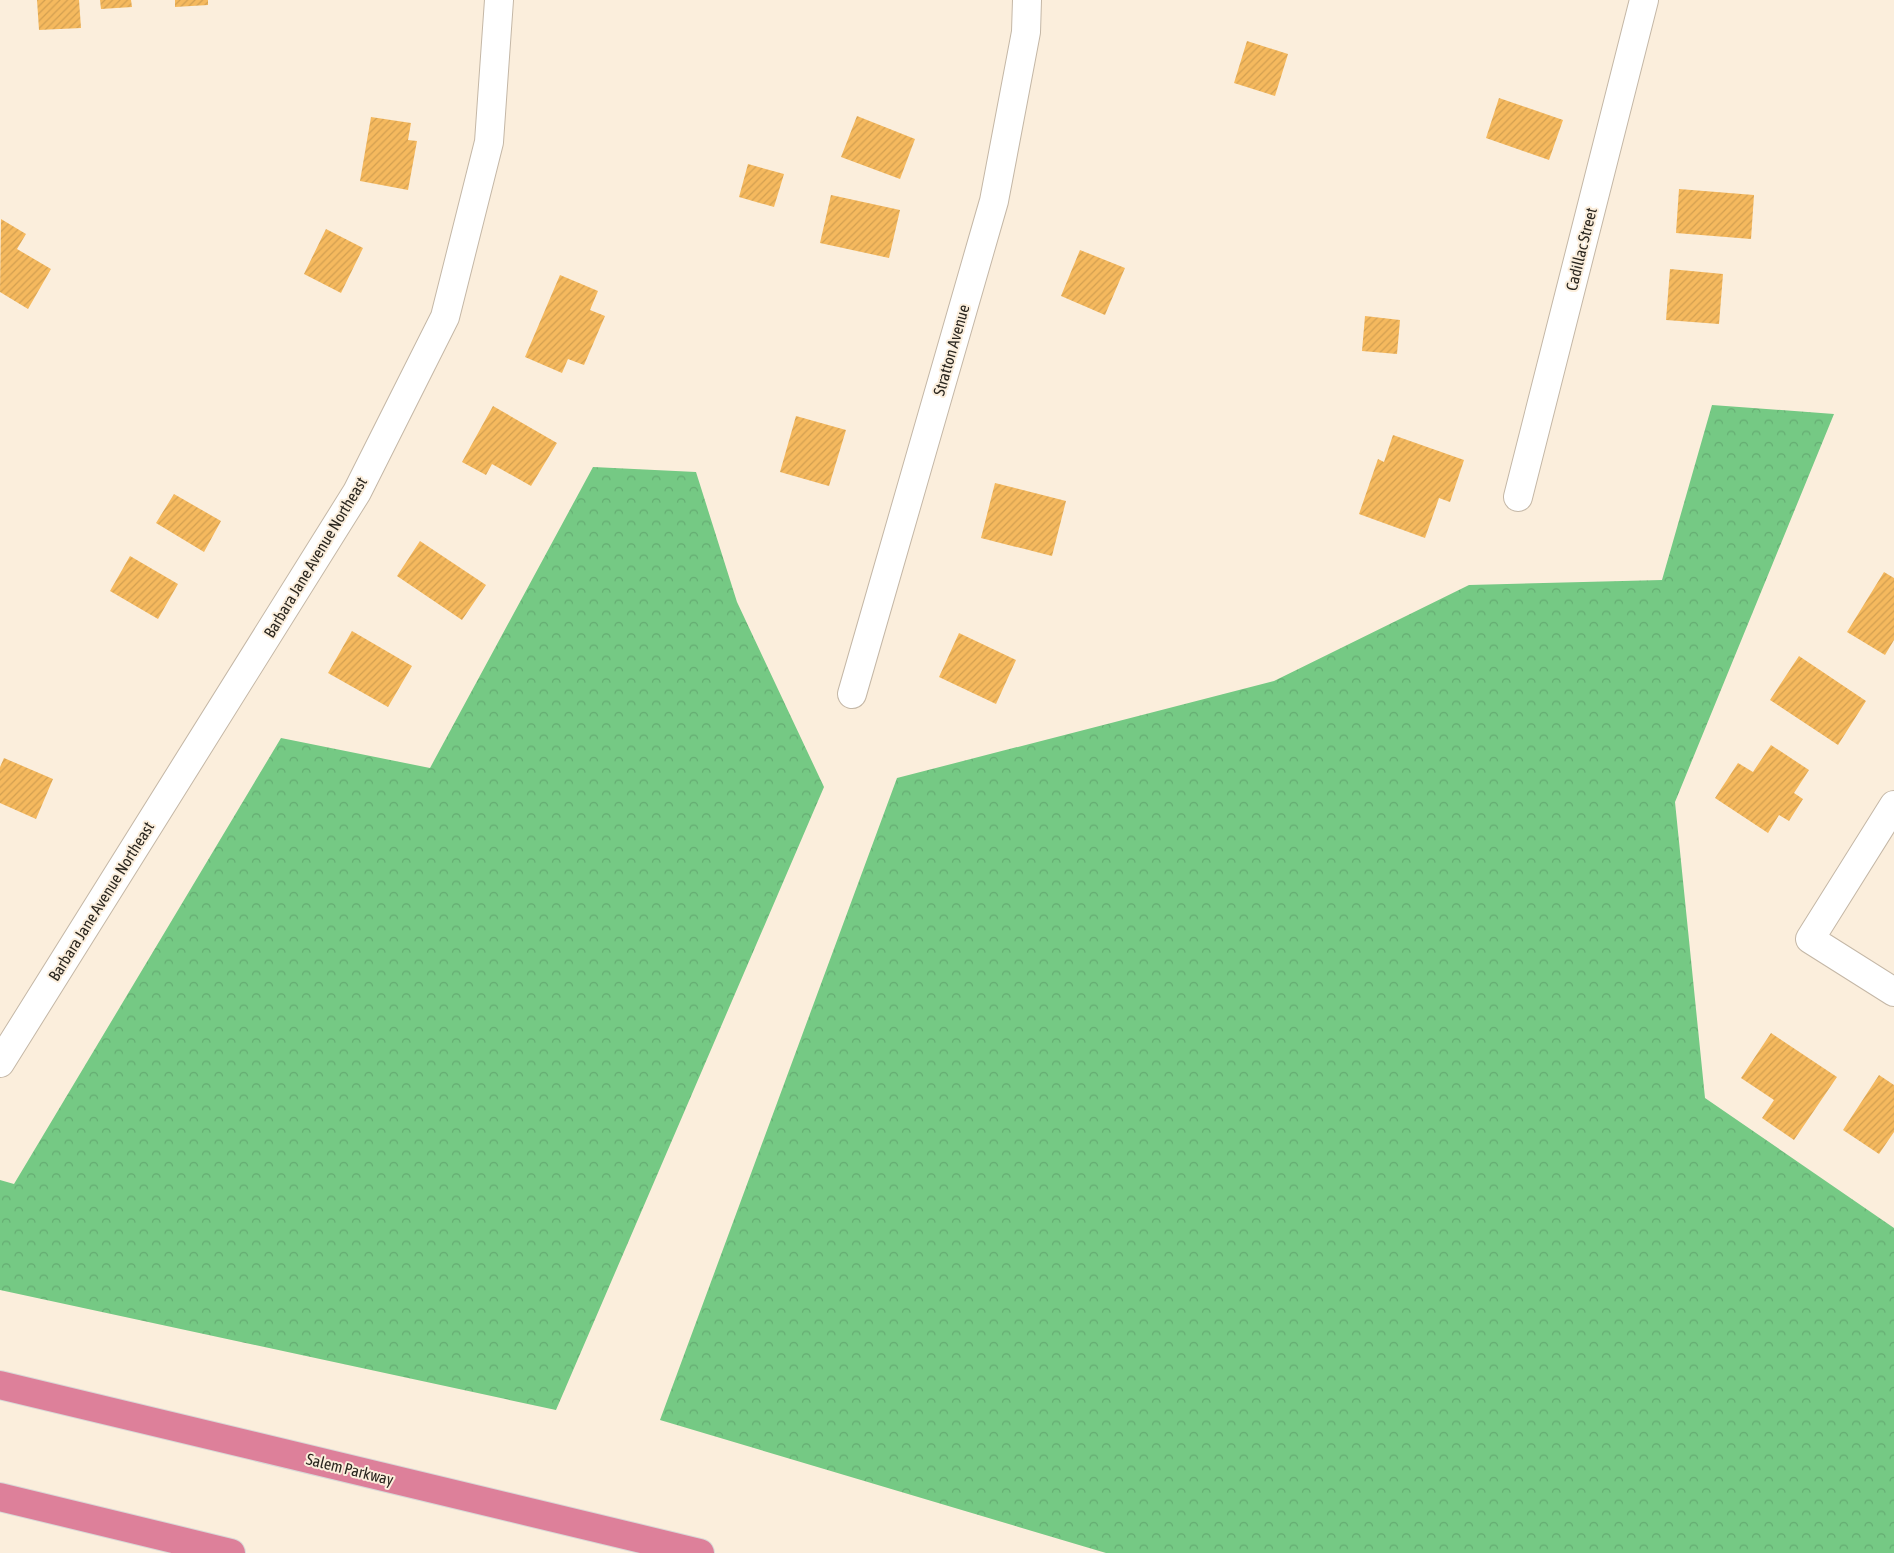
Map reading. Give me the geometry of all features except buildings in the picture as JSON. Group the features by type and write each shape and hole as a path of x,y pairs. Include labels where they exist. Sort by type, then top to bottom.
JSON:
{"highway":[{"name":"Salem Parkway","path":"0,1385 700,1553"},
{"path":"0,1497 232,1553"}],"street":[{"name":"Barbara Jane Avenue Northeast","path":"0,1063 357,492 445,317 488,142 499,0"},
{"name":"Stratton Avenue","path":"852,694 994,201 1026,32 1027,0"},
{"name":"Cadillac Street","path":"1518,497 1644,0"},
{"path":"1894,805 1810,938 1894,992"}],"green space":[{"path":"1712,405 1834,414 1675,802 1705,1098 1894,1228 1894,1553 1106,1553 660,1420 897,778 1274,681 1469,585 1662,580"},
{"path":"593,467 696,472 737,602 824,787 556,1410 0,1290 0,1180 14,1184 281,738 430,768"}]}
